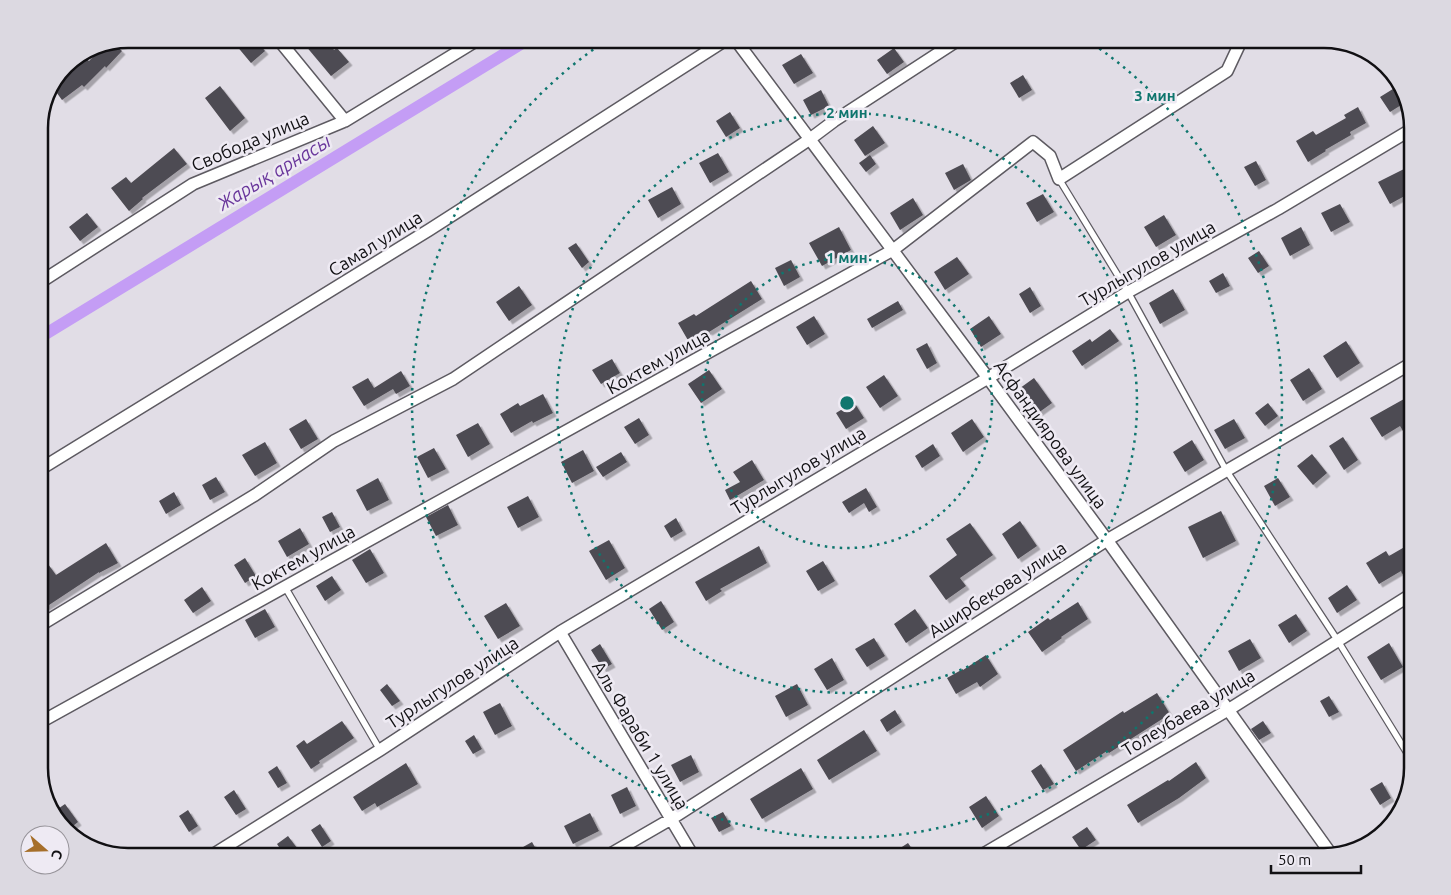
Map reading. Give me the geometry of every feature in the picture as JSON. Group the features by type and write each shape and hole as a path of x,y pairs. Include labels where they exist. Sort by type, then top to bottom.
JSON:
{"street":[{"path":"285,48 345,121"},
{"name":"Свобода улица","path":"48,277 192,184 345,121 464,48"},
{"name":"Самал улица","path":"48,464 429,230 713,48"},
{"name":"Асфандиярова улица","path":"742,48 1107,540 1327,848"},
{"path":"48,621 255,495 334,441 453,379 834,121 946,48"},
{"path":"1059,179 1227,71 1238,48"},
{"name":"Турлыгулов улица","path":"225,848 380,750 560,632 988,378 1128,292 1278,209 1403,134"},
{"name":"Коктем улица","path":"48,718 893,250 1033,142 1050,156 1059,179"},
{"name":"Аширбекова улица","path":"621,848 671,819 1107,540 1403,367"},
{"name":"Толеубаева улица","path":"994,848 1228,710 1404,599"},
{"name":"Аль Фараби 1 улица","path":"560,632 688,848"}],"lane":[{"path":"1059,179 1128,292 1226,470 1338,640 1404,748"},
{"path":"285,587 380,750"}],"building":[{"path":"238,48 262,48 265,51 251,63"},
{"path":"308,48 333,48 334,50 337,48 349,62 331,76"},
{"path":"894,48 904,62 887,74 877,60"},
{"path":"112,49 119,49 122,51 84,87 82,85 62,100 56,92 61,83 83,61 87,59 89,61 94,55"},
{"path":"801,54 813,73 794,84 782,65"},
{"path":"1023,75 1032,90 1019,98 1010,83"},
{"path":"220,86 245,118 230,131 205,98"},
{"path":"1393,89 1400,106 1390,112 1380,97"},
{"path":"821,90 829,106 811,115 803,100"},
{"path":"1358,107 1366,123 1350,132 1351,135 1308,162 1296,141 1313,131 1316,135 1346,118 1344,115"},
{"path":"730,112 740,128 726,137 716,121"},
{"path":"873,126 885,143 865,156 854,140"},
{"path":"174,148 187,164 142,198 129,211 111,188 126,177 131,183"},
{"path":"718,153 729,172 710,183 699,163"},
{"path":"870,155 876,164 866,172 859,163"},
{"path":"1256,161 1266,180 1255,186 1244,167"},
{"path":"963,164 971,180 954,190 945,173"},
{"path":"1403,169 1403,197 1390,204 1378,182"},
{"path":"672,187 681,204 658,218 648,200"},
{"path":"1043,194 1054,212 1037,222 1026,203"},
{"path":"913,198 923,215 900,230 890,213"},
{"path":"1340,204 1350,222 1331,232 1321,213"},
{"path":"87,213 98,227 80,241 69,227"},
{"path":"1164,215 1176,235 1156,247 1144,227"},
{"path":"839,227 851,250 822,266 809,243"},
{"path":"1301,227 1310,245 1290,256 1281,238"},
{"path":"576,243 589,262 582,268 568,248"},
{"path":"1259,251 1269,266 1258,273 1248,258"},
{"path":"957,257 969,274 945,290 934,272"},
{"path":"791,260 800,277 784,286 775,268"},
{"path":"1223,273 1230,286 1216,293 1209,281"},
{"path":"751,281 762,299 709,332 689,342 678,323 694,314 696,316"},
{"path":"519,286 532,305 509,321 496,302"},
{"path":"1030,287 1041,306 1030,313 1019,294"},
{"path":"1173,289 1185,310 1160,324 1149,303"},
{"path":"898,301 903,310 872,328 867,319"},
{"path":"814,316 825,334 807,345 796,327"},
{"path":"989,316 1001,334 981,347 970,329"},
{"path":"1110,329 1119,341 1082,366 1072,351 1090,339 1092,342"},
{"path":"1346,341 1360,363 1337,378 1323,356"},
{"path":"927,343 937,363 927,369 916,349"},
{"path":"612,359 620,373 601,384 592,370"},
{"path":"1309,368 1322,389 1303,401 1290,380"},
{"path":"709,370 722,389 701,403 688,384"},
{"path":"401,371 410,386 396,394 393,389 364,406 352,387 368,378 374,388"},
{"path":"884,375 898,396 880,408 866,387"},
{"path":"1034,378 1052,403 1034,416 1016,391"},
{"path":"543,394 553,413 533,423 532,421 511,433 500,414 518,403 520,406"},
{"path":"1403,399 1403,431 1400,426 1382,437 1370,418"},
{"path":"854,402 864,418 846,429 836,413"},
{"path":"1268,403 1278,416 1265,426 1255,413"},
{"path":"639,418 649,435 635,444 624,427"},
{"path":"306,419 318,439 301,449 289,429"},
{"path":"972,419 984,437 963,452 951,433"},
{"path":"1234,419 1245,438 1225,449 1214,430"},
{"path":"478,423 490,444 468,457 456,435"},
{"path":"1343,437 1358,460 1344,470 1329,446"},
{"path":"1192,440 1204,460 1185,472 1173,452"},
{"path":"265,442 277,463 255,476 242,455"},
{"path":"933,444 940,456 922,468 915,456"},
{"path":"434,448 446,469 428,478 417,457"},
{"path":"583,450 594,471 572,483 561,462"},
{"path":"621,452 627,462 603,477 596,467"},
{"path":"1312,454 1327,473 1313,485 1297,466"},
{"path":"752,460 764,480 730,500 725,490 740,482 733,472"},
{"path":"216,477 225,492 210,500 202,485"},
{"path":"378,478 389,500 367,511 356,490"},
{"path":"1278,478 1290,497 1275,506 1264,486"},
{"path":"866,488 877,507 869,512 864,503 849,513 842,502"},
{"path":"174,492 181,505 166,514 159,501"},
{"path":"528,496 539,517 518,528 507,507"},
{"path":"448,505 458,525 436,536 426,517"},
{"path":"1221,511 1236,541 1203,558 1188,527"},
{"path":"332,512 340,527 330,532 322,517"},
{"path":"676,518 683,531 671,538 664,526"},
{"path":"1020,521 1037,546 1018,559 1002,534"},
{"path":"970,523 993,555 960,578 966,586 946,600 929,576 957,555 946,539"},
{"path":"300,528 309,544 287,557 278,541"},
{"path":"609,540 625,568 606,580 589,551"},
{"path":"106,543 118,563 99,572 48,606 48,564 56,575"},
{"path":"759,546 767,563 720,589 722,591 706,601 695,582"},
{"path":"1404,548 1404,573 1402,574 1401,571 1379,584 1366,563 1386,551 1389,556"},
{"path":"370,549 384,573 366,583 352,560"},
{"path":"245,558 256,576 245,583 234,565"},
{"path":"823,561 835,581 818,591 806,571"},
{"path":"332,576 341,590 325,601 316,586"},
{"path":"1347,585 1357,600 1337,613 1328,598"},
{"path":"202,587 211,601 193,613 184,600"},
{"path":"661,601 674,622 662,630 649,609"},
{"path":"1078,602 1088,619 1042,652 1028,632 1048,618 1050,620"},
{"path":"506,603 520,626 498,639 484,616"},
{"path":"265,609 275,627 255,638 245,620"},
{"path":"915,609 928,628 906,643 894,624"},
{"path":"1296,614 1307,631 1289,643 1278,625"},
{"path":"874,638 885,656 867,667 855,649"},
{"path":"1250,639 1261,658 1239,671 1228,651"},
{"path":"1389,643 1403,667 1381,680 1367,657"},
{"path":"600,644 612,664 603,669 591,650"},
{"path":"986,655 998,674 980,687 977,682 956,694 947,678"},
{"path":"832,658 844,680 827,690 814,669"},
{"path":"387,684 400,701 392,706 380,690"},
{"path":"797,684 808,705 786,717 775,696"},
{"path":"1157,693 1170,714 1109,753 1107,751 1076,771 1063,750 1123,711 1124,713"},
{"path":"1329,696 1339,712 1329,717 1320,701"},
{"path":"500,703 512,726 495,735 483,712"},
{"path":"895,710 902,722 887,732 880,720"},
{"path":"342,721 354,738 319,761 320,763 311,769 296,746 304,740 307,744"},
{"path":"1263,721 1271,733 1259,740 1251,729"},
{"path":"864,730 877,751 829,780 817,760"},
{"path":"474,735 482,749 473,754 465,741"},
{"path":"691,755 699,772 680,782 671,765"},
{"path":"1196,762 1206,778 1179,798 1138,823 1127,805 1169,781"},
{"path":"406,763 418,784 377,807 375,803 362,811 353,797"},
{"path":"1041,764 1054,784 1043,790 1031,771"},
{"path":"277,766 287,783 278,788 268,772"},
{"path":"801,768 813,789 762,819 750,799"},
{"path":"1382,782 1391,798 1380,805 1370,789"},
{"path":"627,787 636,806 620,814 611,795"},
{"path":"234,790 246,809 236,815 224,797"},
{"path":"986,796 999,816 982,828 969,807"},
{"path":"65,804 78,822 73,826 58,809"},
{"path":"188,810 198,826 189,832 179,816"},
{"path":"723,812 731,826 719,832 711,818"},
{"path":"590,813 599,831 573,844 564,826"},
{"path":"320,824 331,841 322,847 311,830"},
{"path":"1087,827 1096,840 1084,848 1080,848 1072,837"},
{"path":"288,836 297,848 280,848 277,844"},
{"path":"532,842 535,848 521,848"},
{"path":"908,843 911,848 900,848"}],"waterway":[{"name":"Жарық арнасы","path":"48,333 514,48"}]}
